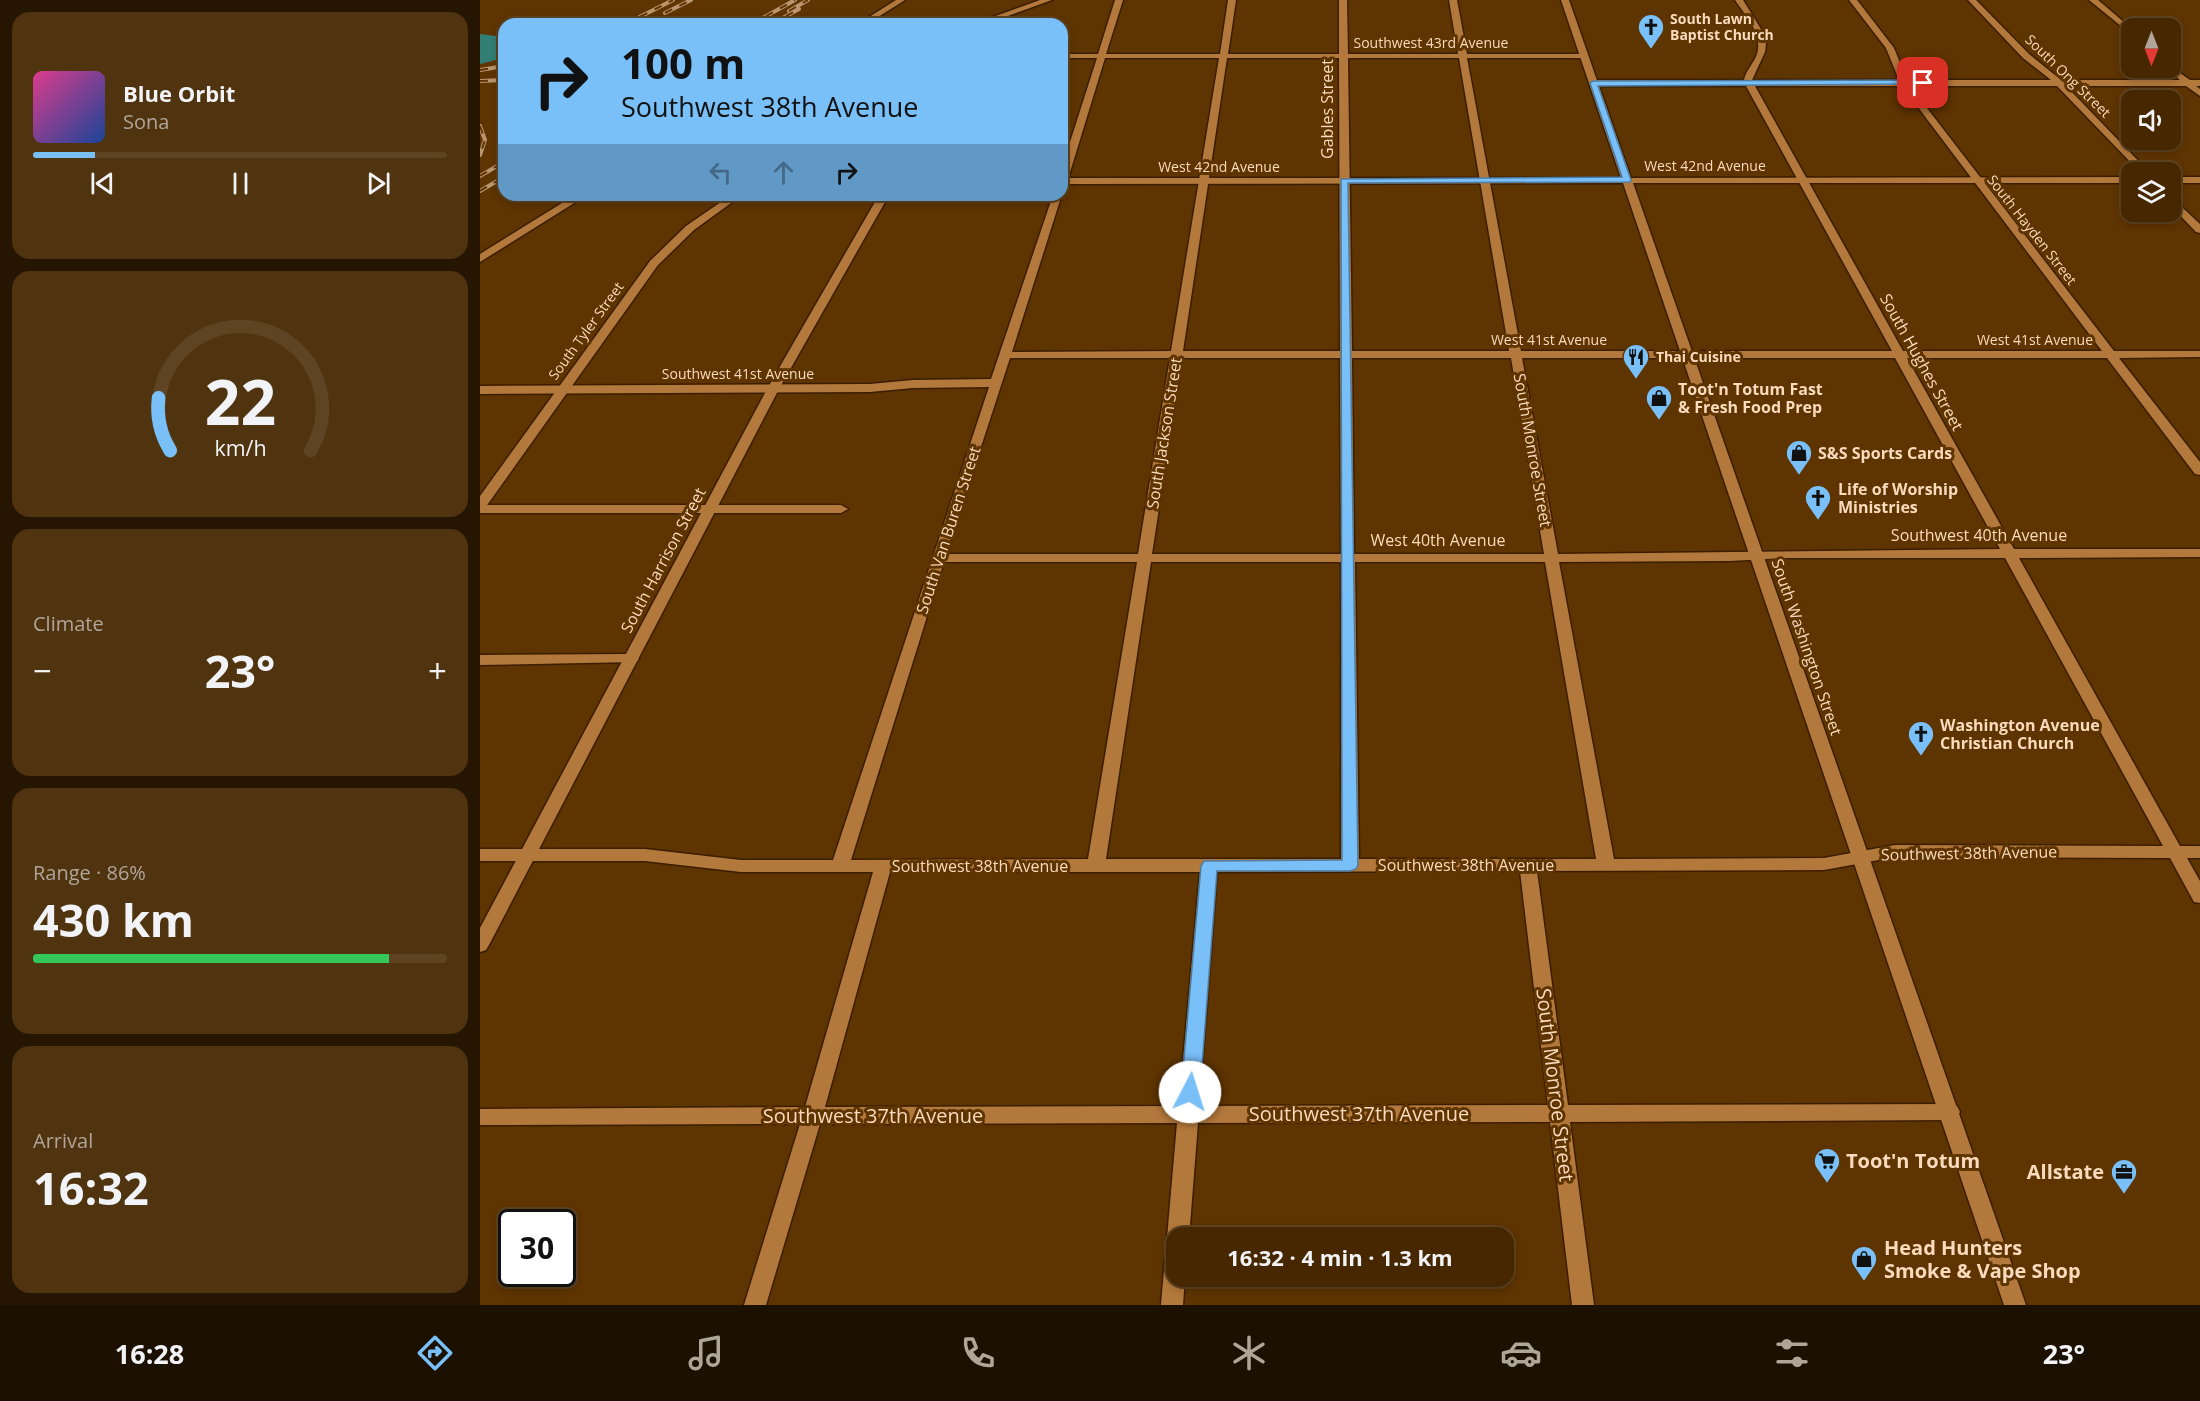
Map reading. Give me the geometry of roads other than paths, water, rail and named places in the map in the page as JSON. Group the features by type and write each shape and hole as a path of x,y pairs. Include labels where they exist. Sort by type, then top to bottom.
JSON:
{"street":[{"path":"872,18 901,0"},
{"path":"994,18 1021,0"},
{"path":"994,18 1048,0"},
{"path":"1068,162 1119,0"},
{"name":"South Jackson Street","path":"1096,866 1232,0"},
{"name":"Gables Street","path":"1343,0 1350,865"},
{"name":"South Monroe Street","path":"1453,0 1606,865"},
{"name":"South Washington Street","path":"1565,0 2015,1305"},
{"path":"1739,0 1764,43 1762,52 1748,75 1749,83"},
{"name":"South Hayden Street","path":"1853,0 1890,48 1904,83 2200,471"},
{"name":"South Ong Street","path":"1972,0 2026,56 2059,83 2135,162"},
{"path":"2093,0 2121,24"},
{"name":"Southwest 43rd Avenue","path":"1068,56 1584,56"},
{"path":"2181,77 2200,93"},
{"path":"1593,83 2200,83"},
{"name":"South Hughes Street","path":"1749,83 2200,897"},
{"name":"West 42nd Avenue","path":"1068,181 2121,180"},
{"path":"2181,180 2200,180"},
{"path":"480,259 572,201"},
{"name":"South Tyler Street","path":"480,507 654,263 673,242 729,201"},
{"name":"South Harrison Street","path":"480,945 773,389 881,201"},
{"name":"South Van Buren Street","path":"840,866 938,558 1056,201"},
{"path":"2181,210 2200,230"},
{"name":"West 41st Avenue","path":"1006,355 2200,354"},
{"name":"Southwest 41st Avenue","path":"480,390 870,388 913,384 996,383"},
{"path":"480,507 841,509"},
{"name":"Southwest 40th Avenue","path":"1757,555 2200,553"},
{"name":"West 40th Avenue","path":"938,558 1552,558 1757,555"},
{"path":"480,660 632,659"},
{"name":"Southwest 38th Avenue","path":"480,855 645,855 728,866 1528,866 1824,864 1895,851 2200,852"},
{"path":"1179,1227 1209,866"},
{"name":"South Monroe Street","path":"1528,866 1583,1305"},
{"path":"755,1305 812,1117 883,867"},
{"name":"Southwest 37th Avenue","path":"480,1117 1950,1112"},
{"path":"1172,1305 1174,1287"}],"water":[{"path":"480,34 498,36 498,60 480,64"}],"railway":[{"path":"638,18 673,0"},
{"path":"665,13 691,0"},
{"path":"763,18 795,0"},
{"path":"789,11 808,0"},
{"path":"783,18 799,9"},
{"path":"480,70 498,67"},
{"path":"480,81 498,80"},
{"path":"480,126 485,140 480,155"},
{"path":"480,176 498,166"},
{"path":"480,191 498,180"}],"place":[{"name":"South Lawn Baptist Church","path":"1651,50"},
{"name":"Thai Cuisine","path":"1636,380"},
{"name":"Toot'n Totum Fast & Fresh Food Prep","path":"1659,421"},
{"name":"S&S Sports Cards","path":"1799,476"},
{"name":"Life of Worship Ministries","path":"1818,521"},
{"name":"Washington Avenue Christian Church","path":"1921,757"},
{"name":"Toot'n Totum","path":"1827,1184"},
{"name":"Allstate","path":"2124,1195"},
{"name":"Head Hunters Smoke & Vape Shop","path":"1864,1282"}]}
